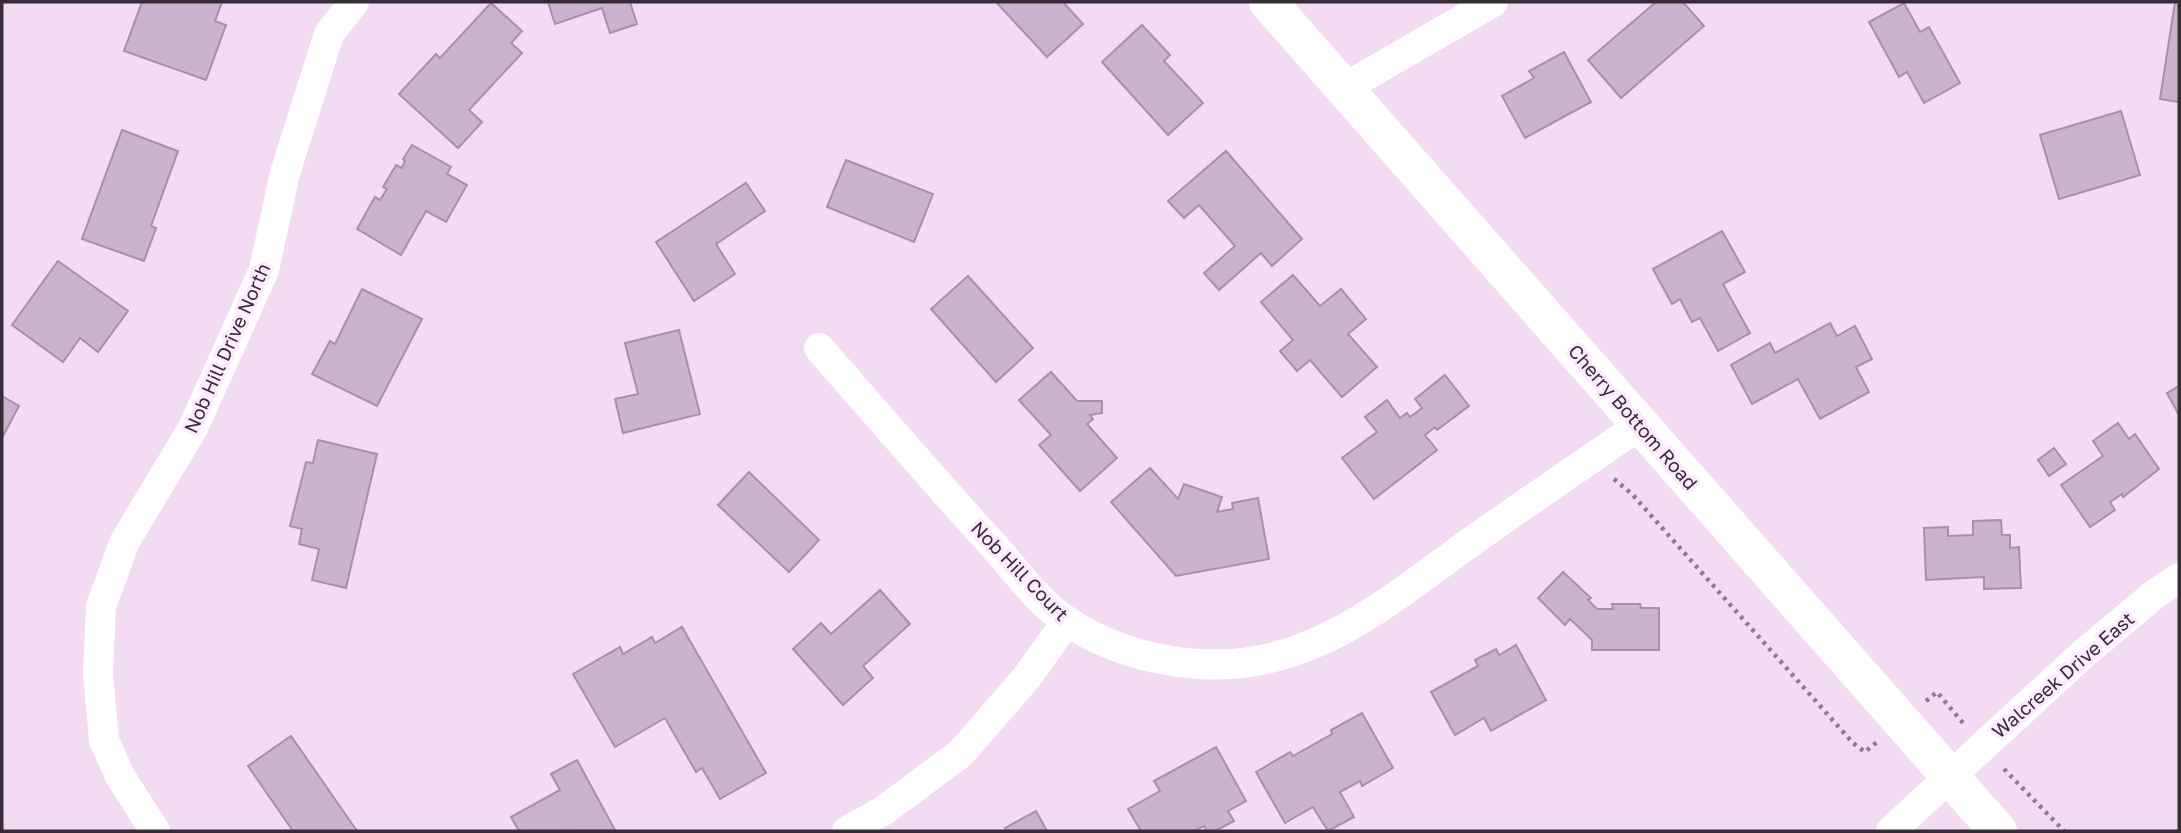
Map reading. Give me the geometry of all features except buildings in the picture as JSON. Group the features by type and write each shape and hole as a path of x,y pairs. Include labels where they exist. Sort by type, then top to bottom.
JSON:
{"main road":[{"name":"Cherry Bottom Road","path":"1268,2 1346,87 1998,831"}],"street":[{"name":"Nob Hill Drive North","path":"155,831 120,776 104,740 98,674 101,606 125,541 193,428 264,270 285,173 329,34 354,2"},
{"path":"1346,87 1493,2"},
{"name":"Nob Hill Court","path":"819,348 962,512 1044,601 1067,621 1095,637 1138,655 1181,663 1231,665 1288,655 1335,634 1383,606 1640,425"},
{"name":"Walcreek Drive East","path":"1891,831 2082,654 2155,594 2179,578"},
{"path":"847,831 883,811 961,753 1027,677 1067,621"}],"path":[{"path":"1611,476 1632,494 1853,743 1865,752"},
{"path":"1922,704 1937,692 1967,728"},
{"path":"2013,778 2064,831"}]}
